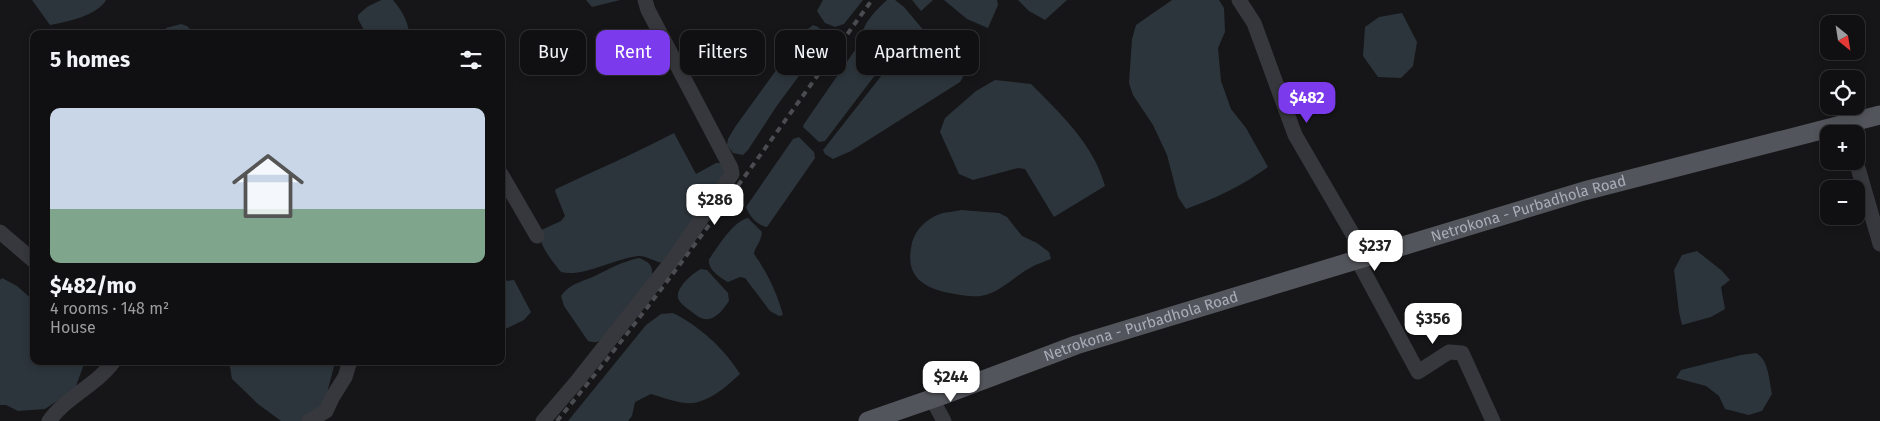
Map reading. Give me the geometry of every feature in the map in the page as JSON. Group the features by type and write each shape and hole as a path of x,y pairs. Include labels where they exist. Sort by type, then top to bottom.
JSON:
{"main road":[{"name":"Netrokona - Purbadhola Road","path":"1856,125 1880,115"},
{"name":"Netrokona - Purbadhola Road","path":"868,421 1076,345 1584,191 1820,135"}],"street":[{"path":"543,421 578,380 675,257 732,174 727,160 648,10 645,0"},
{"path":"1239,0 1254,23 1295,134 1362,258 1418,372 1449,352 1462,353 1493,421"},
{"path":"1859,170 1880,244"},
{"path":"505,181 537,236"},
{"path":"0,232 30,258"},
{"path":"49,421 56,412 93,383 110,365"},
{"path":"309,421 326,411 345,377 349,365"},
{"path":"932,399 944,421"}],"shaded area":[{"path":"32,0 106,0 102,6 89,14 50,25"},
{"path":"381,0 393,0 406,20 409,30 364,30 358,15 367,7"},
{"path":"586,0 620,0 592,7"},
{"path":"823,0 863,0 844,24 835,27 825,23 817,11"},
{"path":"887,0 895,0 904,7 923,30 863,30 876,11"},
{"path":"912,0 933,0 921,11"},
{"path":"944,0 997,0 998,5 988,28 967,19"},
{"path":"1018,0 1067,0 1045,20 1029,11"},
{"path":"1172,0 1219,0 1224,8 1225,32 1218,48 1221,81 1231,109 1246,128 1268,167 1228,191 1186,209 1178,197 1167,155 1153,125 1133,95 1129,83 1132,39 1136,25"},
{"path":"1402,13 1417,42 1413,66 1401,78 1378,77 1363,56 1365,27 1379,17"},
{"path":"181,24 187,26 190,30 166,30 166,28"},
{"path":"813,25 821,30 807,30"},
{"path":"856,49 856,75 875,75 825,141 819,142 803,127 804,124 838,75 846,75 846,63"},
{"path":"775,72 775,75 800,75 743,155 733,153 727,145 728,139"},
{"path":"882,75 961,75 963,77 960,82 851,151 833,159 825,154 823,150"},
{"path":"995,80 1031,84 1075,130 1093,157 1105,186 1054,217 1025,169 1018,168 973,180 959,174 940,132 945,118 976,91"},
{"path":"674,133 696,174 716,163 721,163 724,165 724,176 665,263 639,256 589,270 569,273 561,272 541,242 539,231 561,221 565,216 555,191 556,189"},
{"path":"799,137 814,152 815,158 767,227 760,225 749,214 746,207 793,139"},
{"path":"961,210 999,213 1007,217 1022,236 1037,243 1049,252 1051,259 1032,267 994,292 980,296 950,293 932,288 919,280 911,267 911,248 914,238 922,225 935,216"},
{"path":"748,218 762,232 754,254 771,283 783,315 779,316 770,311 745,278 740,277 728,282 718,276 710,266 709,259 726,235 742,220"},
{"path":"1697,251 1721,270 1730,280 1721,287 1725,309 1711,317 1682,325 1674,270 1682,255"},
{"path":"639,258 650,264 652,275 605,336 598,342 588,341 564,306 561,296 576,283 621,263"},
{"path":"701,269 707,270 728,293 729,301 727,304 718,314 709,319 696,315 682,304 678,298 682,285"},
{"path":"2,278 17,286 30,297 30,365 84,365 75,389 45,409 18,411 6,405 0,405 0,280"},
{"path":"505,278 507,281 514,280 531,312 524,320 505,329"},
{"path":"673,313 692,324 719,347 740,374 708,398 693,403 673,401 651,394 635,402 632,416 628,421 568,421 646,325 661,314"},
{"path":"1756,353 1766,366 1772,394 1762,411 1749,415 1725,409 1719,396 1706,386 1676,378 1681,370"},
{"path":"230,365 334,366 323,409 302,421 281,421 258,404 232,379"}],"railway":[{"path":"557,421 679,266 872,0"}]}
